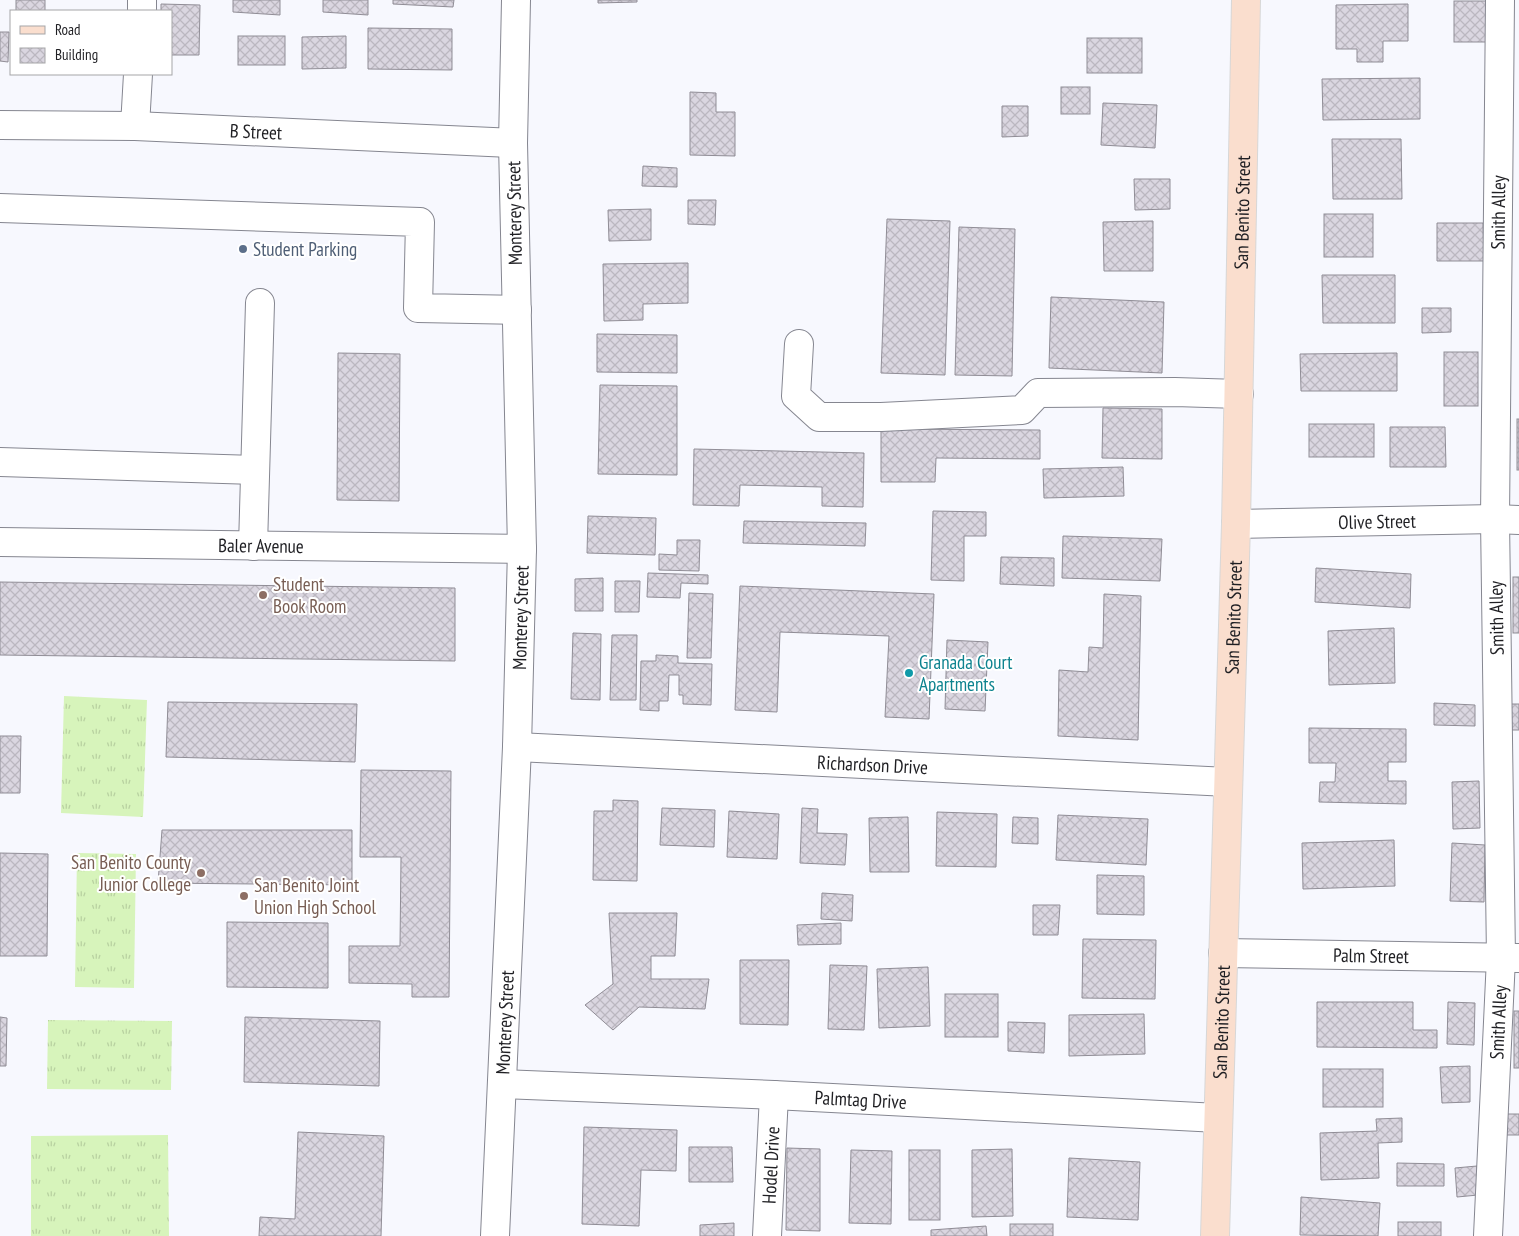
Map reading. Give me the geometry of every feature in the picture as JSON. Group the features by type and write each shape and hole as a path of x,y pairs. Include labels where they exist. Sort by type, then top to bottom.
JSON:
{"main road":[{"name":"San Benito Street","path":"1214,1236 1236,524 1246,0"}],"street":[{"name":"Monterey Street","path":"495,1236 517,747 522,549 512,143 516,0"},
{"name":"Smith Alley","path":"1488,1236 1510,958 1507,519 1500,0"},
{"path":"135,126 138,75"},
{"name":"B Street","path":"0,125 135,126 512,143"},
{"path":"0,208 420,222 418,308 516,310"},
{"path":"253,546 260,303"},
{"path":"799,344 796,396 819,416 881,416 1022,410 1038,393 1052,392 1239,394"},
{"path":"0,462 255,470"},
{"name":"Olive Street","path":"1236,524 1507,519"},
{"name":"Baler Avenue","path":"0,542 522,549"},
{"name":"Richardson Drive","path":"517,747 1228,782"},
{"name":"Palm Street","path":"1223,954 1510,958"},
{"name":"Palmtag Drive","path":"502,1084 774,1095 1218,1118"},
{"name":"Hodel Drive","path":"767,1236 774,1095"}],"green space":[{"path":"64,696 147,700 143,817 61,813"},
{"path":"77,853 136,854 134,988 75,987"},
{"path":"48,1020 172,1021 171,1090 47,1089"},
{"path":"168,1135 169,1236 31,1236 31,1136"}],"building":[{"path":"16,0 45,0 45,10 16,10"},
{"path":"233,0 280,0 280,15 233,12"},
{"path":"323,0 368,0 368,15 323,12"},
{"path":"393,0 454,0 453,7 393,4"},
{"path":"598,0 637,0 637,2 598,3"},
{"path":"1454,1 1493,1 1493,42 1454,42"},
{"path":"161,4 200,5 199,55 172,55 172,10 161,10"},
{"path":"1408,4 1408,41 1383,41 1383,62 1357,62 1357,49 1336,49 1336,5"},
{"path":"368,28 452,29 452,70 368,69"},
{"path":"0,32 9,32 8,62 0,61"},
{"path":"238,36 285,36 285,65 238,65"},
{"path":"346,36 346,68 302,69 302,37"},
{"path":"1087,38 1142,38 1142,73 1087,73"},
{"path":"1420,78 1420,119 1323,120 1322,79"},
{"path":"1061,87 1090,87 1090,114 1061,114"},
{"path":"690,92 716,93 716,112 735,112 735,156 690,155"},
{"path":"1103,103 1157,105 1155,148 1101,145"},
{"path":"1002,106 1028,106 1028,136 1002,137"},
{"path":"1332,139 1401,139 1402,199 1333,199"},
{"path":"643,166 677,168 677,187 642,186"},
{"path":"1134,179 1170,179 1170,209 1135,210"},
{"path":"688,200 716,200 715,225 688,224"},
{"path":"651,209 651,240 609,241 608,210"},
{"path":"1324,214 1373,214 1373,257 1324,257"},
{"path":"887,219 950,221 945,375 881,373"},
{"path":"1153,221 1153,271 1104,271 1103,222"},
{"path":"1437,223 1483,223 1484,261 1437,261"},
{"path":"959,227 1015,229 1012,376 955,375"},
{"path":"688,263 688,303 643,304 643,320 604,321 603,264"},
{"path":"1322,275 1395,275 1395,323 1323,323"},
{"path":"1051,297 1164,302 1162,373 1049,368"},
{"path":"1422,308 1451,308 1451,332 1422,333"},
{"path":"597,334 677,335 677,373 597,372"},
{"path":"1444,352 1478,352 1478,406 1444,406"},
{"path":"338,353 400,354 399,501 337,500"},
{"path":"1397,353 1397,391 1301,391 1300,354"},
{"path":"600,385 677,386 677,475 598,474"},
{"path":"1103,408 1162,409 1162,459 1102,458"},
{"path":"1517,419 1519,419 1519,470 1517,470"},
{"path":"1309,424 1374,424 1374,457 1309,457"},
{"path":"1390,427 1445,427 1446,467 1390,467"},
{"path":"881,429 1040,430 1040,459 936,458 935,482 881,482"},
{"path":"694,449 864,453 863,507 822,506 822,487 740,485 739,506 693,505"},
{"path":"1123,467 1124,496 1044,498 1043,469"},
{"path":"933,511 986,512 986,536 964,536 964,581 931,580"},
{"path":"588,516 656,518 655,555 587,553"},
{"path":"744,521 866,523 865,546 743,543"},
{"path":"1063,536 1162,539 1160,581 1062,578"},
{"path":"677,540 700,540 699,571 659,570 659,554 677,555"},
{"path":"1001,557 1054,558 1054,586 1000,584"},
{"path":"1316,568 1411,574 1410,608 1315,602"},
{"path":"648,573 708,575 708,584 681,583 680,598 647,597"},
{"path":"1513,577 1519,577 1519,633 1513,633"},
{"path":"603,578 603,611 575,611 575,579"},
{"path":"615,581 640,581 639,612 615,612"},
{"path":"0,582 455,588 455,661 0,655"},
{"name":"Granada Court Apartments","path":"740,586 934,594 929,719 885,717 889,636 780,632 777,712 735,710"},
{"path":"689,593 713,594 711,658 687,658"},
{"path":"1104,594 1141,596 1138,740 1058,736 1059,670 1088,672 1089,647 1103,648"},
{"path":"1394,628 1395,683 1329,685 1328,631"},
{"path":"573,633 601,634 600,700 571,699"},
{"path":"612,635 637,635 636,700 610,700"},
{"path":"947,640 988,642 985,711 945,709"},
{"path":"656,655 678,656 678,663 712,664 711,705 683,704 683,695 679,695 679,675 669,675 668,701 659,701 659,711 640,710 641,661 656,661"},
{"path":"168,702 357,704 355,762 166,757"},
{"path":"1434,703 1475,705 1475,726 1434,725"},
{"path":"1511,704 1519,704 1519,730 1509,730"},
{"path":"1309,728 1406,729 1406,762 1388,762 1388,781 1406,781 1406,804 1319,802 1320,782 1335,782 1336,763 1309,763"},
{"path":"0,736 21,736 20,793 0,793"},
{"path":"361,770 451,771 449,997 412,997 412,984 349,983 349,946 400,946 401,857 360,857"},
{"path":"1479,781 1480,828 1453,829 1452,782"},
{"path":"613,800 638,801 637,881 593,880 594,811 613,811"},
{"path":"662,808 715,810 714,847 660,845"},
{"path":"802,808 818,809 817,833 847,834 845,865 800,863"},
{"path":"729,811 779,814 777,859 727,857"},
{"path":"937,812 997,814 996,867 936,866"},
{"path":"1058,815 1148,819 1146,865 1056,860"},
{"path":"908,817 909,872 870,872 869,818"},
{"path":"1013,817 1038,818 1038,844 1012,843"},
{"path":"162,830 352,830 352,885 158,883"},
{"path":"1394,840 1395,886 1303,889 1302,843"},
{"path":"1452,843 1485,845 1484,902 1450,901"},
{"path":"0,853 48,854 47,956 0,956"},
{"path":"1097,875 1144,876 1144,915 1097,914"},
{"path":"822,893 853,895 852,921 821,919"},
{"path":"1033,905 1060,905 1058,935 1033,935"},
{"path":"609,913 677,913 675,956 651,956 651,979 709,979 705,1009 639,1007 613,1030 585,1005 613,984"},
{"path":"227,922 328,923 328,988 227,987"},
{"path":"841,923 841,944 798,945 797,925"},
{"path":"1083,939 1156,940 1155,999 1082,998"},
{"path":"740,960 789,960 788,1025 740,1024"},
{"path":"830,965 867,966 864,1030 828,1029"},
{"path":"928,967 930,1026 879,1028 877,969"},
{"path":"945,994 998,994 998,1037 945,1037"},
{"path":"1317,1002 1413,1002 1413,1030 1437,1030 1437,1048 1317,1047"},
{"path":"1448,1002 1475,1003 1474,1045 1447,1044"},
{"path":"1514,1011 1519,1011 1519,1068 1514,1068"},
{"path":"1144,1014 1145,1054 1069,1056 1069,1015"},
{"path":"0,1017 7,1018 6,1066 0,1066"},
{"path":"245,1017 380,1021 379,1086 244,1082"},
{"path":"1008,1022 1045,1023 1044,1053 1008,1051"},
{"path":"1470,1066 1470,1102 1442,1103 1440,1067"},
{"path":"1323,1069 1383,1069 1383,1107 1323,1107"},
{"path":"1504,1114 1519,1114 1519,1135 1504,1135"},
{"path":"1402,1118 1402,1142 1378,1143 1379,1178 1321,1180 1320,1133 1377,1131 1376,1119"},
{"path":"584,1127 677,1130 676,1171 641,1170 639,1226 582,1224"},
{"path":"298,1132 384,1136 381,1236 259,1236 260,1217 295,1219"},
{"path":"689,1147 732,1147 733,1182 689,1182"},
{"path":"787,1148 820,1149 820,1231 786,1230"},
{"path":"1012,1149 1013,1216 972,1217 972,1150"},
{"path":"851,1150 892,1151 891,1224 849,1223"},
{"path":"909,1150 940,1150 940,1220 909,1220"},
{"path":"1069,1158 1140,1162 1138,1220 1067,1217"},
{"path":"1397,1163 1444,1164 1444,1186 1397,1186"},
{"path":"1477,1166 1478,1195 1457,1197 1455,1168"},
{"path":"1301,1197 1380,1203 1378,1236 1300,1235"},
{"path":"1398,1222 1441,1222 1441,1236 1398,1236"},
{"path":"734,1223 734,1236 700,1236 700,1225"},
{"path":"1010,1224 1053,1224 1053,1236 1010,1236"},
{"path":"986,1226 987,1236 931,1236 931,1230"}],"place":[{"name":"Student Parking","path":"243,249"},
{"name":"Student Book Room","path":"263,595"},
{"name":"Granada Court Apartments","path":"909,673"},
{"name":"San Benito County Junior College","path":"201,873"},
{"name":"San Benito Joint Union High School","path":"244,896"}]}
